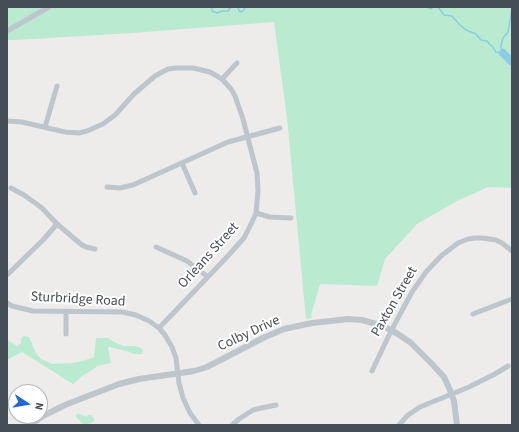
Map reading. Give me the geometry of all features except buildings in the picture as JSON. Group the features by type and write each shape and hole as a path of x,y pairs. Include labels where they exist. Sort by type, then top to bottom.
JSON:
{"street":[{"path":"7,30 49,7"},
{"path":"222,79 237,64"},
{"name":"Orleans Street","path":"7,121 22,122 72,133 79,133 93,129 115,115 144,84 168,69 193,68 210,72 222,79 227,84 235,96 243,119 258,181 258,201 256,213 244,238 159,328"},
{"path":"45,127 57,86"},
{"path":"107,188 120,188 133,185 228,142 280,128"},
{"path":"182,163 195,193"},
{"path":"11,188 34,201 57,224 82,245 95,249"},
{"path":"256,213 270,217 291,218"},
{"path":"7,275 43,240 57,224"},
{"name":"Paxton Street","path":"372,371 391,331 418,281 434,262 452,247 468,239 490,239 502,243 512,251"},
{"path":"156,248 187,261 208,277"},
{"path":"473,314 512,299"},
{"name":"Sturbridge Road","path":"7,303 12,306 33,311 128,313 142,317 149,321 165,334 172,347 176,358 184,404 199,425"},
{"path":"66,312 66,334"},
{"name":"Colby Drive","path":"48,414 65,405 119,384 150,377 200,370 265,337 292,327 331,320 348,319 370,322 383,326 411,343 444,378 452,395 457,425"},
{"path":"399,425 408,415 420,407 452,395 482,381 508,366"},
{"path":"232,425 253,410 276,405"}],"green space":[{"path":"7,7 512,7 512,188 488,187 457,201 417,224 385,259 377,286 320,284 311,315 312,318 306,319 287,118 274,22 133,33 7,40"},
{"path":"23,336 29,337 36,353 41,359 52,364 74,363 94,357 96,338 108,338 124,346 139,347 143,352 141,354 134,354 108,347 111,363 97,366 73,384 22,352 7,360 7,340 17,346 21,343"},
{"path":"78,413 86,417 91,415 95,420 92,423 84,425 76,417"}],"waterway":[{"path":"213,7 212,11 217,13 228,11 233,7"},
{"path":"238,7 239,11 242,12 245,7"},
{"path":"427,7 431,9 432,7"},
{"path":"438,7 444,15 452,16 466,30 476,34 481,40 487,41 496,52 503,53 501,45 503,38 508,32 512,9"},
{"path":"503,53 512,62"}]}
